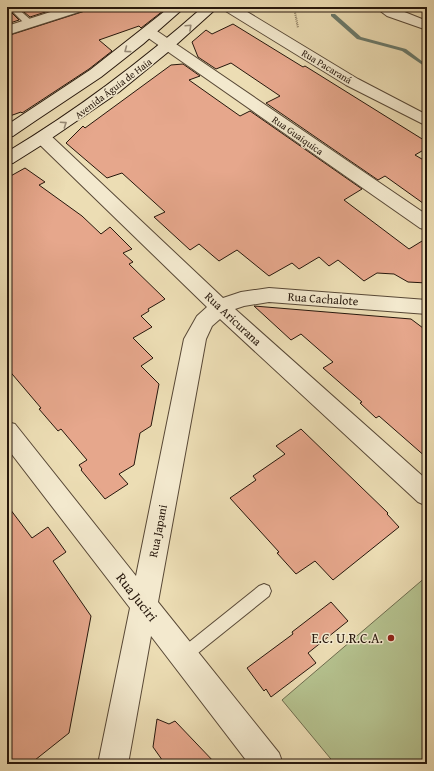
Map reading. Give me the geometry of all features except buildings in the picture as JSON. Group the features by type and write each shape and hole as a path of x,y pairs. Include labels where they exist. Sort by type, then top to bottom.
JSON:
{"street":[{"path":"7,31 80,7"},
{"name":"Avenida Águia de Haia","path":"7,132 61,99 149,32 178,7"},
{"name":"Avenida Águia de Haia","path":"7,159 43,138 88,108 170,45 211,7"},
{"name":"Rua Pacaraná","path":"230,7 352,82 427,121"},
{"path":"382,7 392,13 427,26"},
{"name":"Rua Guaiquica","path":"149,32 170,45 427,224"},
{"name":"Rua Aricurana","path":"43,138 220,307 427,495"},
{"name":"Rua Cachalote","path":"220,307 241,299 268,295 427,308"},
{"name":"Rua Japani","path":"113,764 195,339 204,321 220,307"},
{"name":"Rua Juciri","path":"7,431 268,764"}],"lane":[{"path":"12,7 29,23"},
{"path":"183,656 264,591"}],"green space":[{"name":"E.C. U.R.C.A.","path":"427,576 427,764 335,764 282,700"}],"waterway":[{"path":"333,15 359,38 404,50 427,67"}],"place":[{"name":"E.C. U.R.C.A.","path":"391,638"}]}
